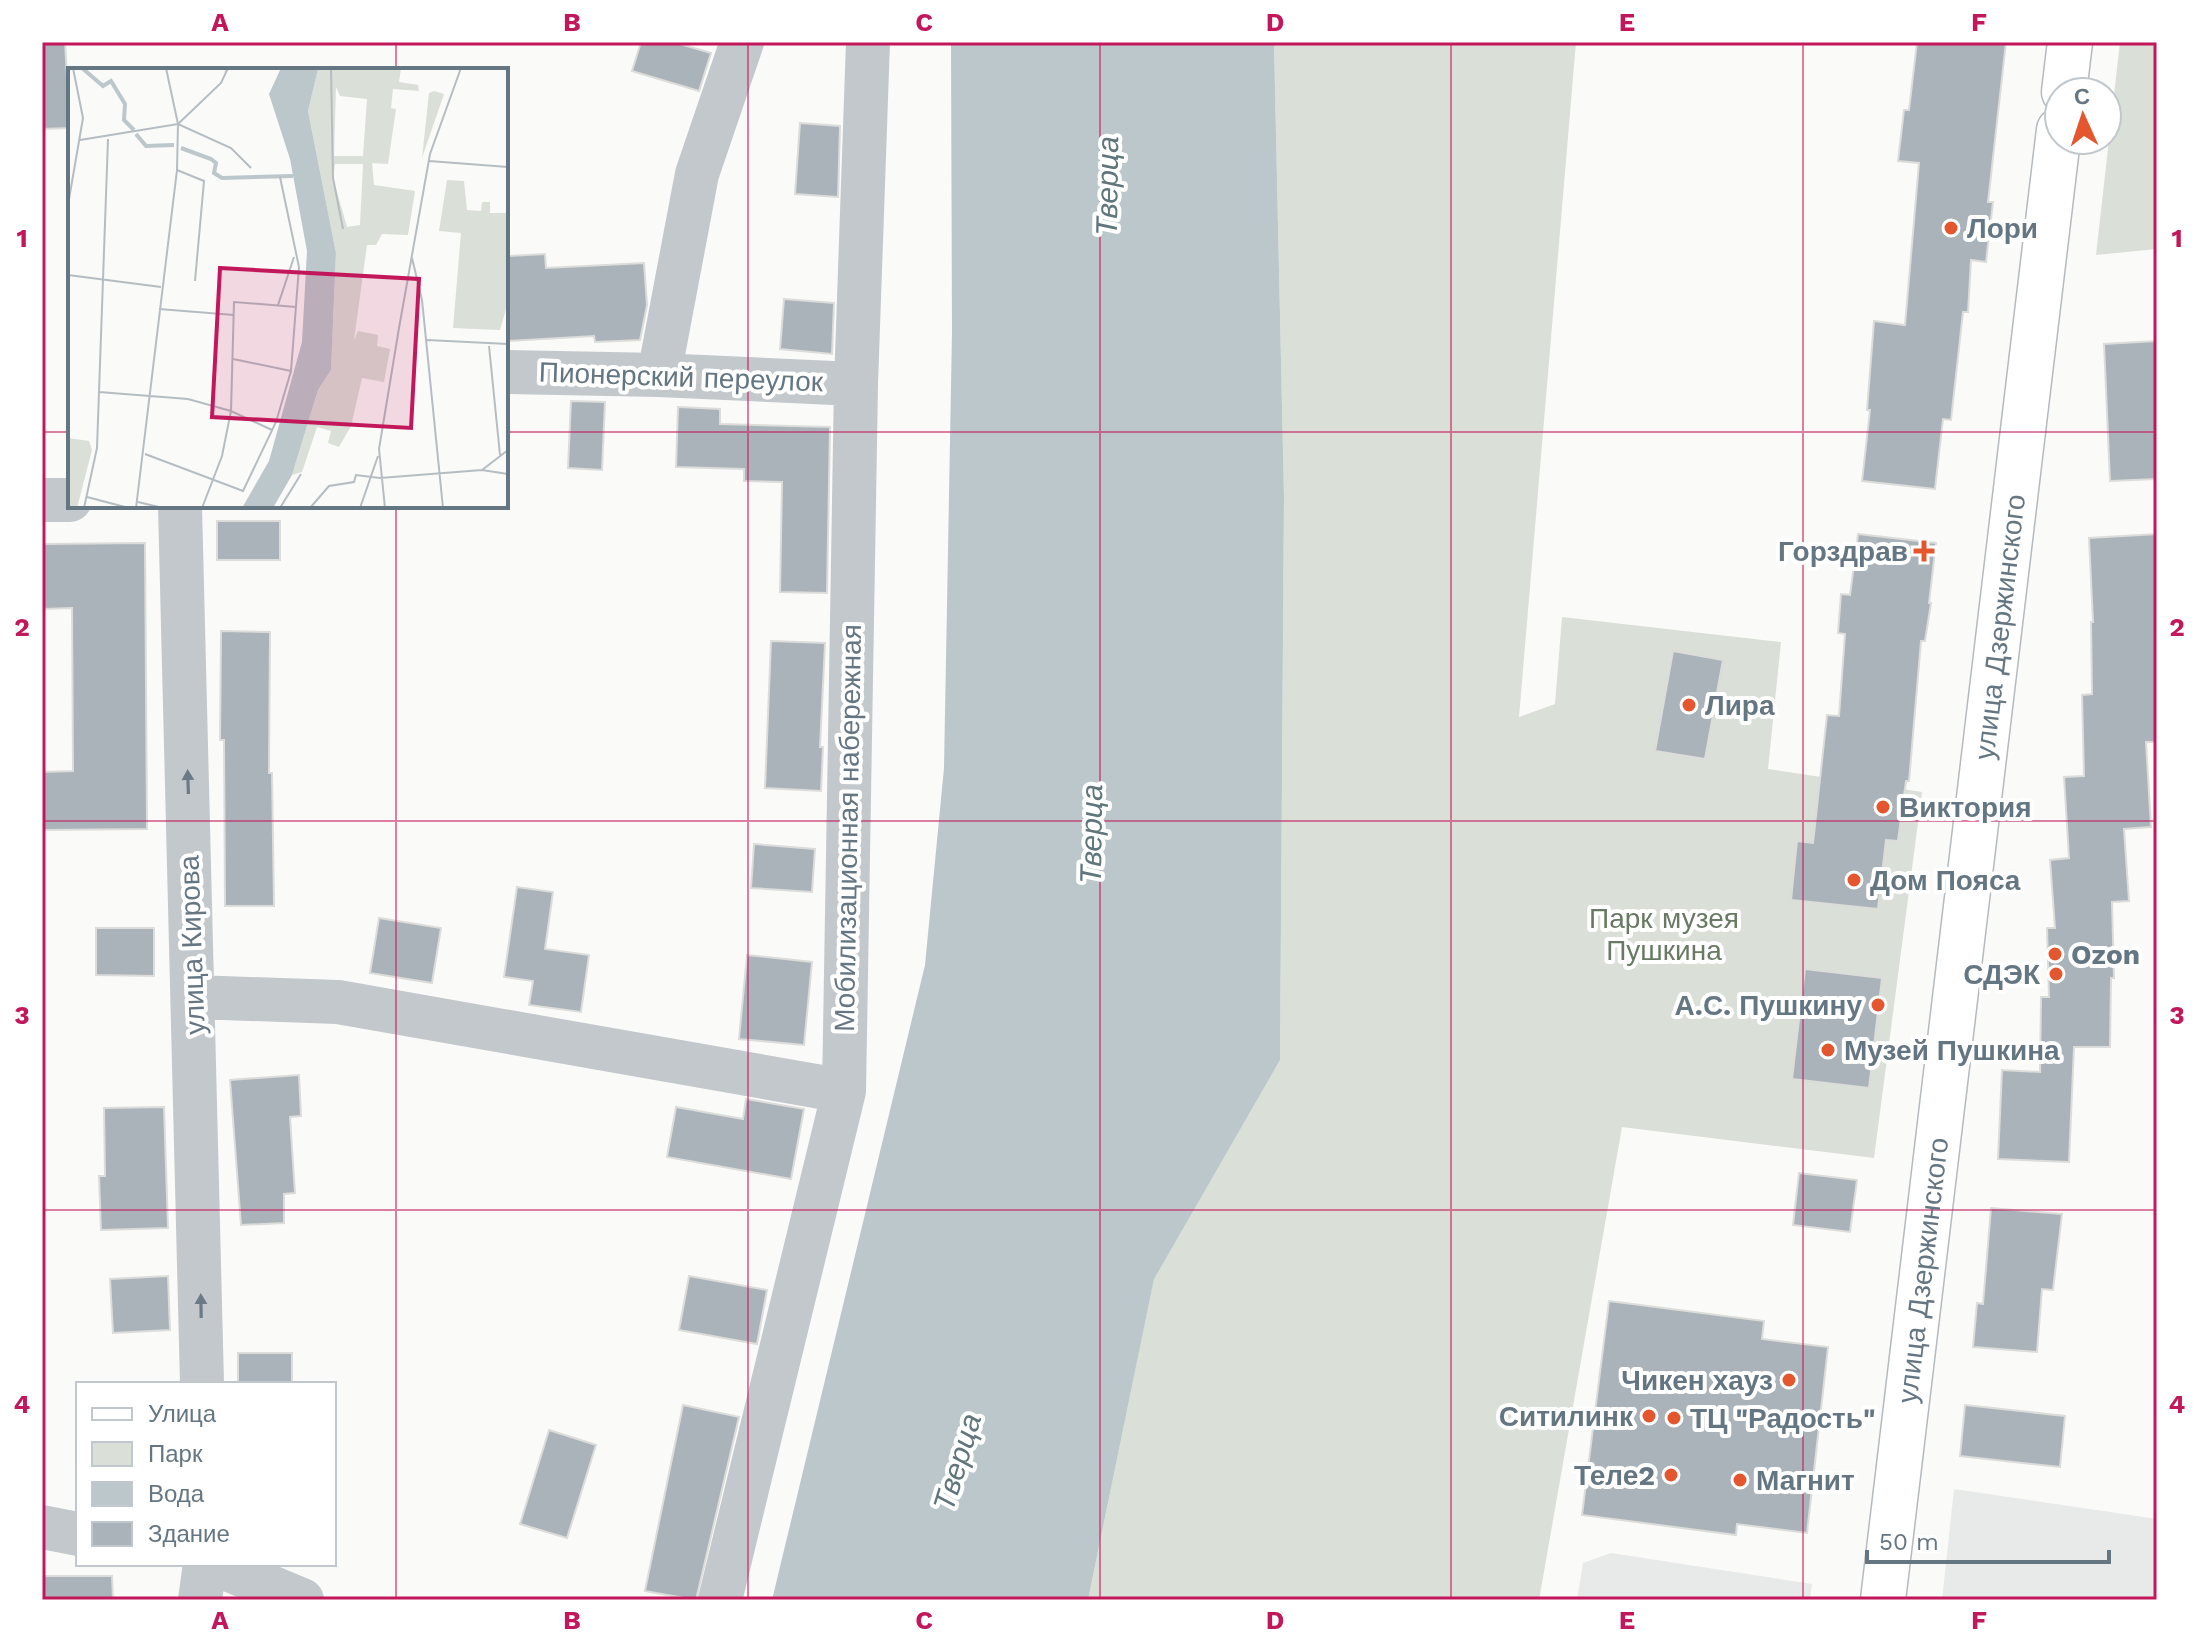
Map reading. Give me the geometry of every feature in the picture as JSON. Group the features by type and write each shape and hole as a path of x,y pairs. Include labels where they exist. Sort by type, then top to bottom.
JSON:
{"main road":[{"path":"2066,76 2070,42"},
{"name":"улица Дзержинского","path":"1883,1600 2056,156"}],"street":[{"path":"659,375 697,174 742,42"},
{"name":"Мобилизационная набережная","path":"720,1600 844,1091 856,384 868,42"},
{"name":"Пионерский переулок","path":"508,372 856,384"},
{"path":"42,500 68,500"},
{"name":"улица Кирова","path":"180,508 202,1382"},
{"path":"194,997 338,1002 844,1091"},
{"path":"42,1527 76,1534"},
{"path":"200,1600 205,1566"},
{"path":"220,1566 302,1600"}],"shaded area":[{"path":"1954,1489 2157,1519 2157,1600 1942,1600"},
{"path":"1611,1553 1812,1584 1810,1600 1577,1600 1583,1563"}],"green space":[{"name":"Парк музея Пушкина","path":"1274,42 1576,42 1519,717 1555,704 1562,617 1781,642 1768,769 1922,792 1874,1158 1622,1127 1539,1600 1088,1600 1154,1278 1280,1060 1284,496"},
{"path":"2120,42 2157,42 2157,249 2096,255 2107,156 2123,156 2123,76 2116,76"}],"water":[{"name":"Тверца","path":"951,42 1274,42 1284,496 1280,1060 1154,1279 1088,1600 772,1600 925,965 944,768 952,332"}],"building":[{"path":"42,42 65,42 68,128 42,129"},
{"path":"641,42 673,42 711,53 699,91 632,71"},
{"path":"1917,42 2006,42 1988,202 1993,202 1986,262 1971,260 1968,312 1963,312 1951,420 1943,419 1935,489 1862,481 1870,410 1867,410 1874,321 1905,325 1919,163 1898,161 1904,110 1909,110"},
{"path":"800,123 840,126 838,197 795,194"},
{"path":"545,254 546,268 644,263 647,305 640,340 595,342 594,336 508,341 508,256"},
{"path":"784,299 834,303 832,354 780,349"},
{"path":"2157,341 2157,479 2110,481 2104,344"},
{"path":"571,401 605,402 602,470 568,468"},
{"path":"678,407 720,409 720,424 830,427 827,593 780,592 782,482 744,481 744,469 676,467"},
{"path":"217,521 280,521 280,560 217,560"},
{"path":"1858,534 1936,543 1931,603 1925,641 1921,641 1909,781 1906,781 1898,841 1886,840 1878,909 1791,900 1797,841 1813,843 1827,715 1839,716 1845,634 1838,633 1841,594 1850,595"},
{"path":"2157,534 2157,742 2146,742 2151,827 2124,829 2129,901 2112,902 2114,978 2111,978 2110,1047 2074,1047 2069,1162 1998,1159 2002,1070 2040,1072 2041,997 2049,997 2047,928 2055,928 2050,860 2069,858 2064,777 2084,776 2082,695 2092,694 2089,538"},
{"path":"145,543 147,829 42,830 42,772 73,771 72,608 42,609 42,544"},
{"path":"221,631 270,632 269,773 272,773 274,906 225,906 224,740 220,740"},
{"path":"771,641 825,643 821,791 765,788"},
{"name":"Лира","path":"1673,651 1723,660 1705,759 1655,751"},
{"path":"754,844 815,849 812,892 751,888"},
{"path":"517,887 553,892 545,949 589,955 581,1012 529,1005 533,981 504,977"},
{"path":"379,918 441,928 432,983 370,973"},
{"path":"96,928 154,928 154,976 96,975"},
{"path":"747,955 812,962 804,1045 739,1039"},
{"path":"1805,969 1882,978 1869,1088 1792,1079"},
{"path":"299,1075 301,1116 290,1117 295,1193 284,1194 284,1223 241,1225 230,1080"},
{"path":"746,1099 804,1109 791,1179 667,1157 676,1107 743,1119"},
{"path":"164,1107 168,1228 101,1230 99,1176 105,1176 104,1108"},
{"path":"1799,1173 1857,1180 1850,1232 1793,1225"},
{"path":"1991,1208 2062,1214 2053,1290 2042,1289 2037,1352 1973,1347 1977,1303 1983,1304"},
{"path":"168,1276 170,1330 113,1333 110,1279"},
{"path":"689,1276 767,1290 757,1344 679,1330"},
{"name":"ТЦ \"Радость\"","path":"1609,1301 1764,1321 1762,1339 1828,1347 1807,1533 1737,1524 1736,1535 1582,1515"},
{"path":"238,1353 292,1353 292,1382 238,1382"},
{"path":"683,1405 739,1417 696,1600 645,1591"},
{"path":"1965,1405 2065,1416 2060,1467 1960,1456"},
{"path":"549,1430 596,1445 567,1538 520,1524"},
{"path":"42,1576 112,1576 113,1600 42,1600"}],"place":[{"name":"Лори","path":"1951,228"},
{"name":"Горздрав","path":"1924,551"},
{"name":"Лира","path":"1689,705"},
{"name":"Виктория","path":"1883,807"},
{"name":"Дом Пояса","path":"1854,880"},
{"name":"Ozon","path":"2055,954"},
{"name":"СДЭК","path":"2056,974"},
{"name":"А.С. Пушкину","path":"1878,1005"},
{"name":"Музей Пушкина","path":"1828,1050"},
{"name":"Чикен хауз","path":"1789,1380"},
{"name":"Ситилинк","path":"1649,1416"},
{"name":"ТЦ \"Радость\"","path":"1674,1418"},
{"name":"Теле2","path":"1671,1475"},
{"name":"Магнит","path":"1740,1480"}]}
